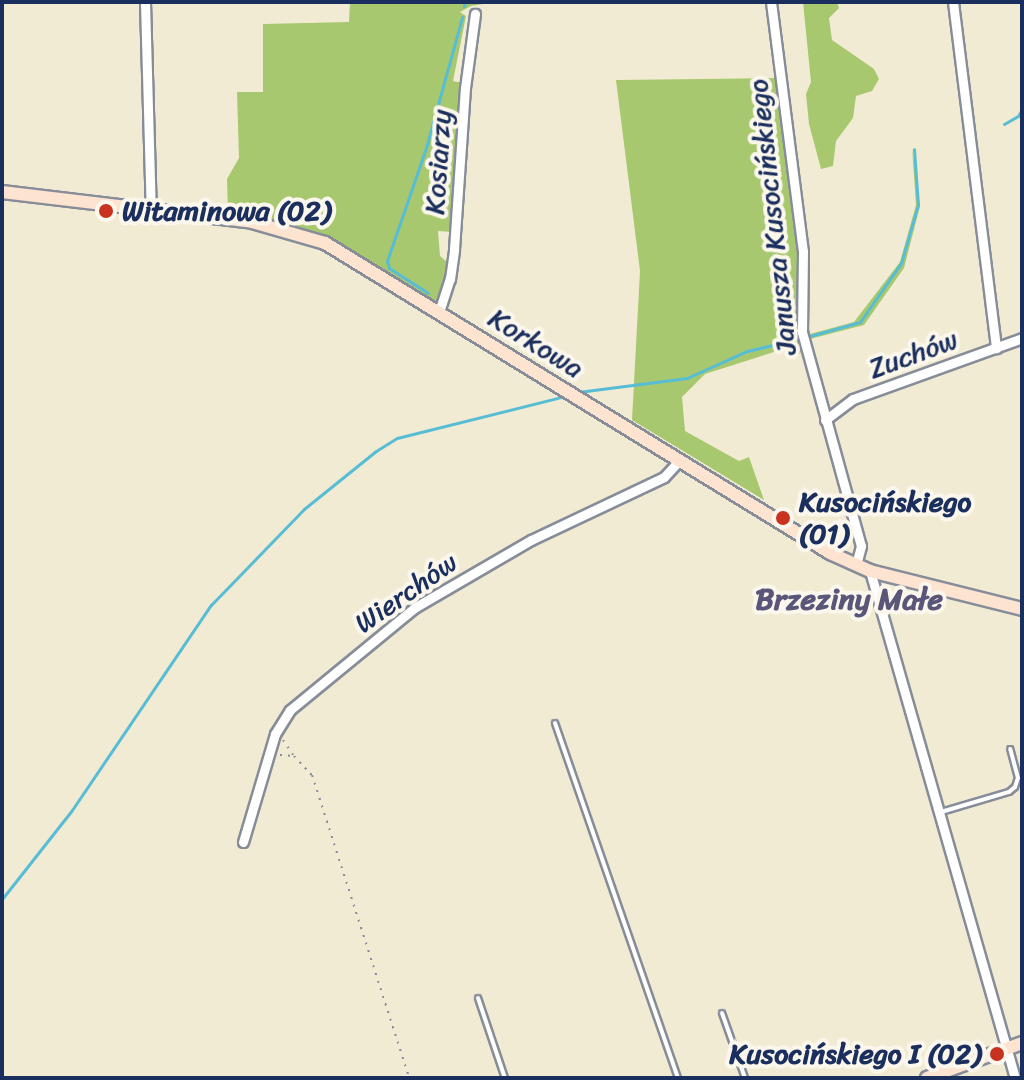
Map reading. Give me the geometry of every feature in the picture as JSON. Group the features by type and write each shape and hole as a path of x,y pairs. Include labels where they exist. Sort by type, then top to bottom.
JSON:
{"street":[{"path":"145,2 151,211"},
{"name":"Janusza Kusocińskiego","path":"771,2 803,251 802,332 861,546 856,565"},
{"path":"953,2 996,348"},
{"name":"Kosiarzy","path":"439,312 448,288 454,249 465,88 475,14"},
{"name":"Korkowa","path":"2,192 252,222 325,243 830,553 870,571 1022,609"},
{"name":"Zuchów","path":"825,420 853,399 1022,338"},
{"name":"Wierchów","path":"243,842 266,763 290,710 414,608 531,540 664,477 680,460"},
{"path":"870,571 1015,1078"},
{"path":"927,1078 1022,1043"}],"lane":[{"path":"555,723 678,1078"},
{"path":"939,812 1009,792 1015,787 1018,778 1010,749"},
{"path":"478,998 505,1078"},
{"path":"722,1013 745,1078"}],"path":[{"path":"282,722 283,740 312,775 409,1078"},
{"path":"266,763 278,756 294,756"}],"green space":[{"path":"350,2 495,2 471,6 460,12 466,16 453,81 462,83 452,232 438,231 440,256 447,262 447,276 436,304 325,238 293,225 228,214 227,179 239,158 237,92 263,92 263,24 349,22"},
{"path":"803,2 837,2 839,8 829,18 832,40 874,69 879,79 872,91 856,96 853,118 836,141 833,166 821,169 809,124 806,94 811,82"},
{"path":"777,78 801,250 801,352 798,355 796,345 705,374 682,397 685,431 739,461 749,457 764,500 632,420 640,271 616,80"},
{"path":"912,147 920,206 904,268 864,325 806,340 806,308 810,334 854,322 900,262 916,205"}],"waterway":[{"path":"464,6 465,2"},
{"path":"428,293 389,268 387,261 426,148 462,17"},
{"path":"1004,124 1018,116 1022,109"},
{"path":"810,336 860,322 901,263 918,205 914,149"},
{"path":"578,392 687,378 747,351 794,340"},
{"path":"2,899 72,810 211,605 304,509 376,451 397,438 566,396"}],"place":[{"name":"Witaminowa (02)","path":"106,211"},
{"name":"Kusocińskiego (01)","path":"783,518"},
{"name":"Kusocińskiego I (02)","path":"997,1054"}],"district":[{"name":"Brzeziny Małe","path":"849,599"}]}
